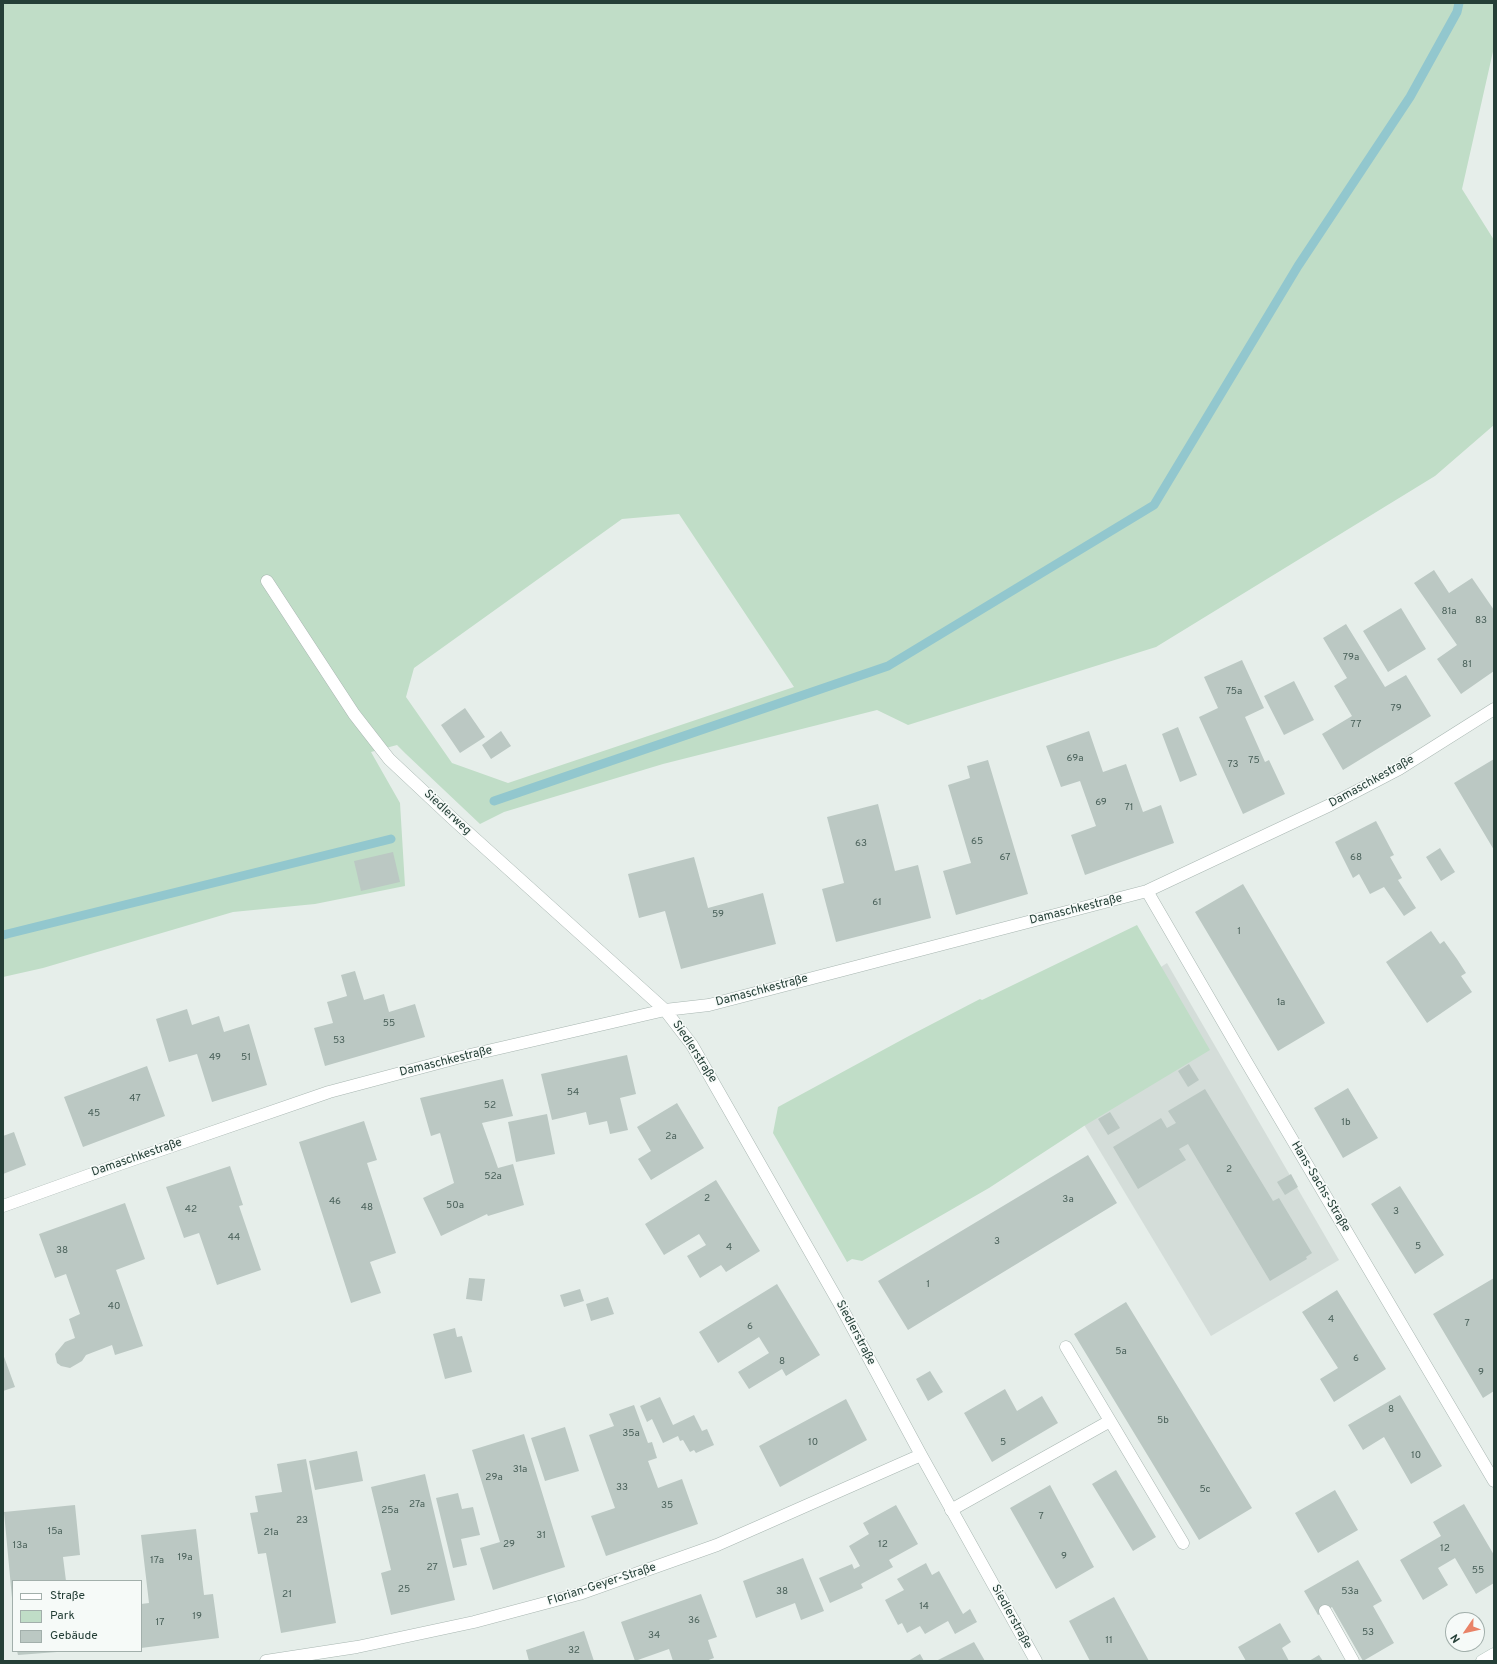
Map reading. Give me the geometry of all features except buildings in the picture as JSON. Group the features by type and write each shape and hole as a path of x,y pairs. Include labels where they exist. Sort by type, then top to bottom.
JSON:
{"street":[{"name":"Siedlerweg","path":"267,581 354,714 389,759 453,819 666,1010"},
{"name":"Damaschkestraße","path":"3,1206 329,1092 457,1058 666,1010 709,1005 1148,891 1330,805 1399,769 1494,709"},
{"name":"Hans-Sachs-Straße","path":"1148,891 1252,1072 1494,1481"},
{"name":"Siedlerstraße","path":"666,1010 692,1045 838,1301 951,1510 1036,1661"},
{"path":"1066,1347 1183,1542"},
{"path":"951,1510 1110,1421"},
{"name":"Florian-Geyer-Straße","path":"266,1661 357,1647 474,1622 579,1594 717,1545 921,1455"},
{"path":"1325,1611 1353,1661"},
{"path":"1482,1661 1494,1654"}],"shaded area":[{"path":"1167,963 1339,1260 1211,1336 1038,1048"}],"green space":[{"path":"3,3 1494,3 1494,47 1462,189 1494,240 1494,425 1435,476 1156,647 908,725 877,710 663,764 504,812 480,824 397,745 371,752 400,803 405,886 315,904 233,912 43,968 3,977","holes":["679,514 794,687 508,783 452,763 406,697 414,668 622,519"]},
{"path":"1137,925 1210,1050 1084,1126 989,1188 862,1261 852,1259 847,1262 773,1133 778,1107 980,999 982,1000"}],"waterway":[{"path":"494,801 888,666 1154,505 1298,266 1410,97 1457,12 1459,3"},
{"path":"3,935 391,839"}]}
